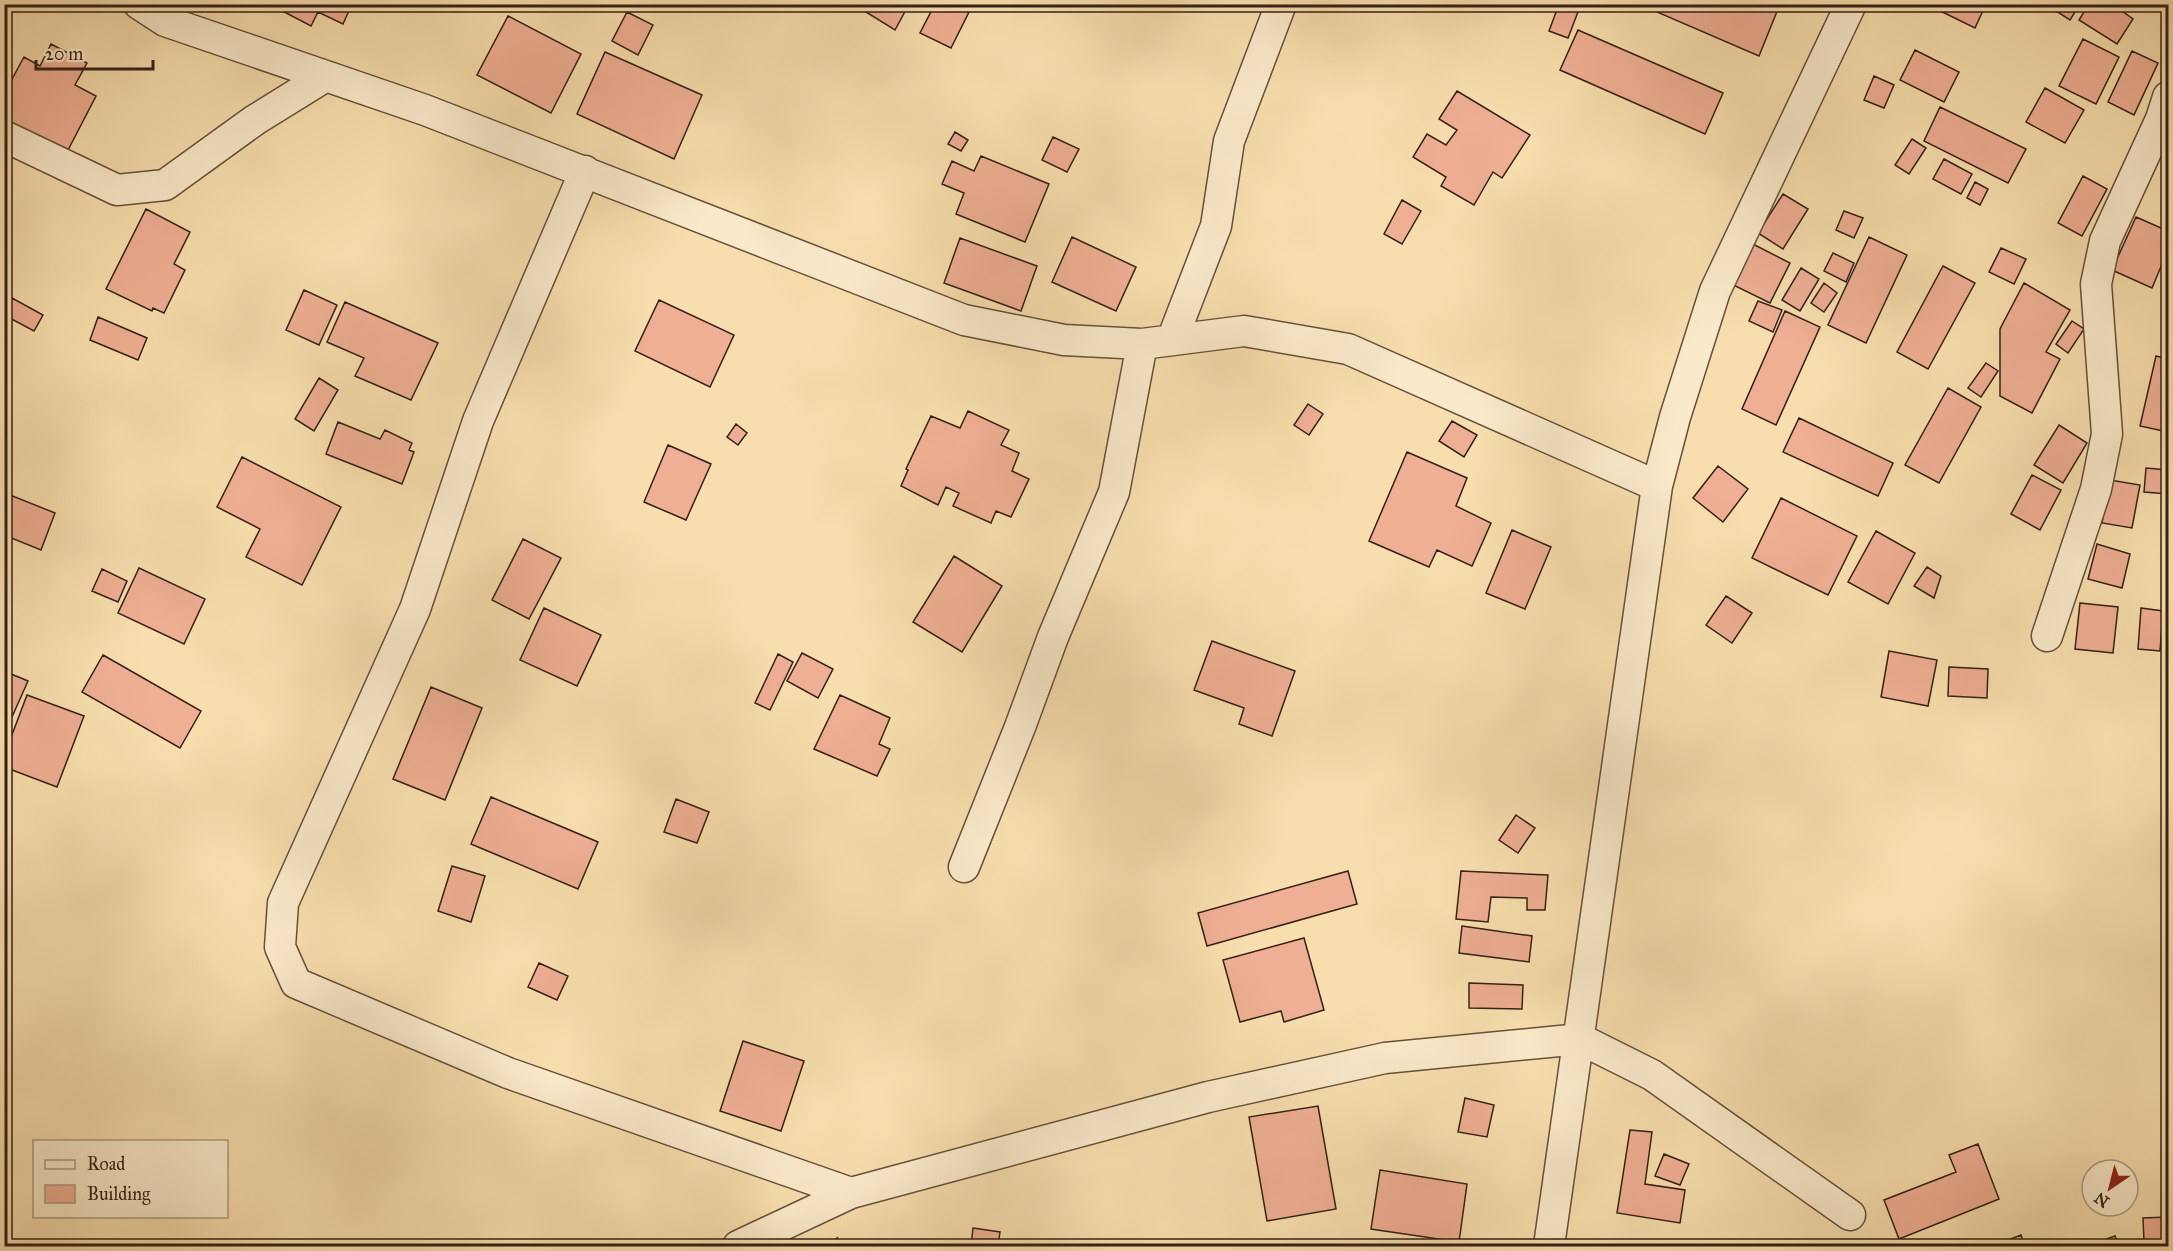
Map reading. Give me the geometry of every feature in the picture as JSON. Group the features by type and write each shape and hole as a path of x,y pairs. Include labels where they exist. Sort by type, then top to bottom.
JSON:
{"street":[{"path":"139,4 165,21 425,110 964,320 1064,340 1142,344 1245,331 1348,349 1657,486"},
{"path":"1172,340 1216,226 1229,141 1281,4"},
{"path":"1549,1246 1657,486 1675,417 1715,291 1851,4"},
{"path":"4,136 117,190 165,185 255,120 326,76"},
{"path":"2047,636 2096,489 2107,434 2096,284 2105,241 2169,97"},
{"path":"585,171 478,422 415,609 283,903 279,947 297,982 307,987 508,1073 851,1193"},
{"path":"964,867 1053,637 1114,492 1142,344"},
{"path":"738,1246 851,1193 1208,1096 1385,1058 1580,1040 1652,1075 1850,1215"}],"building":[{"path":"269,4 352,4 343,24 318,12 311,26"},
{"path":"853,4 909,4 895,30"},
{"path":"935,4 963,4 971,8 951,48 920,33"},
{"path":"1559,4 1581,4 1568,38 1549,31"},
{"path":"1644,4 1780,4 1759,56 1643,6"},
{"path":"1926,4 1986,4 1975,28"},
{"path":"2045,4 2080,4 2070,20"},
{"path":"2089,4 2112,4 2133,19 2117,44 2079,20"},
{"path":"627,12 653,25 638,55 612,41"},
{"path":"508,16 581,54 551,113 477,75"},
{"path":"1578,30 1723,93 1705,134 1560,70"},
{"path":"2083,39 2119,57 2096,104 2059,86"},
{"path":"51,44 87,63 75,85 96,96 67,152 4,119 4,94 24,57 40,66"},
{"path":"1915,50 1959,72 1944,102 1900,80"},
{"path":"2132,51 2158,63 2134,115 2108,102"},
{"path":"605,52 702,95 674,159 577,114"},
{"path":"1874,76 1894,85 1884,108 1864,100"},
{"path":"2045,88 2084,110 2065,143 2026,122"},
{"path":"1457,91 1530,135 1502,178 1493,172 1474,205 1441,186 1446,177 1413,157 1427,134 1446,145 1457,130 1439,119"},
{"path":"1940,107 2026,149 2008,183 1924,141"},
{"path":"955,132 968,140 961,151 948,144"},
{"path":"1053,137 1079,149 1067,172 1042,160"},
{"path":"1912,139 1926,148 1909,174 1895,165"},
{"path":"981,156 1049,184 1025,242 956,214 964,193 942,184 952,161 974,171"},
{"path":"1944,159 1972,174 1961,194 1933,179"},
{"path":"2083,176 2107,189 2082,236 2058,223"},
{"path":"1975,182 1988,189 1980,205 1967,198"},
{"path":"1783,194 1808,209 1783,249 1758,233"},
{"path":"1402,200 1421,211 1402,244 1384,234"},
{"path":"146,209 190,232 174,264 185,270 164,313 153,308 152,311 106,289"},
{"path":"1844,211 1863,218 1854,238 1836,230"},
{"path":"2136,217 2168,231 2168,250 2152,288 2112,270"},
{"path":"1072,237 1136,267 1116,311 1052,282"},
{"path":"1869,237 1907,255 1866,343 1828,325"},
{"path":"960,238 1037,266 1021,311 944,283"},
{"path":"1743,239 1790,263 1770,303 1723,280"},
{"path":"2001,248 2026,259 2014,284 1989,272"},
{"path":"1833,253 1854,263 1846,282 1824,271"},
{"path":"1943,266 1975,283 1928,369 1897,352"},
{"path":"1801,268 1819,279 1800,311 1782,300"},
{"path":"1824,283 1837,293 1824,312 1811,303"},
{"path":"2024,283 2070,310 2046,352 2060,359 2032,413 2000,396 2000,329"},
{"path":"304,290 337,305 319,345 286,330"},
{"path":"12,298 43,315 34,331 4,315"},
{"path":"659,300 734,335 710,387 635,351"},
{"path":"1758,301 1782,310 1773,332 1749,321"},
{"path":"345,302 438,343 411,400 355,376 364,358 327,342"},
{"path":"1785,311 1820,327 1776,425 1742,409"},
{"path":"98,317 147,338 138,360 90,340"},
{"path":"2072,321 2084,329 2068,353 2056,344"},
{"path":"2156,356 2168,359 2168,432 2140,426"},
{"path":"1986,363 1998,371 1981,397 1968,388"},
{"path":"319,378 338,390 314,431 295,419"},
{"path":"1948,388 1981,407 1939,483 1905,465"},
{"path":"1308,404 1323,414 1309,435 1294,425"},
{"path":"968,411 1009,430 1001,445 1019,453 1012,471 1029,479 1011,517 996,511 991,523 953,506 959,493 946,487 938,505 901,486 908,470 906,469 931,416 960,428"},
{"path":"1799,418 1893,463 1878,496 1783,452"},
{"path":"1452,421 1477,435 1464,457 1439,441"},
{"path":"338,422 380,439 385,430 412,443 409,450 414,452 402,484 326,454"},
{"path":"736,424 747,433 738,445 727,437"},
{"path":"2059,425 2087,443 2063,483 2034,465"},
{"path":"668,445 711,464 686,520 644,502"},
{"path":"1407,452 1467,478 1456,506 1491,523 1472,566 1437,550 1429,567 1369,541"},
{"path":"242,457 341,507 302,585 246,557 260,529 217,507"},
{"path":"1718,466 1748,489 1723,522 1693,498"},
{"path":"2146,468 2168,470 2168,494 2144,492"},
{"path":"2032,475 2061,490 2040,530 2011,514"},
{"path":"2110,480 2140,485 2132,528 2102,523"},
{"path":"5,493 55,513 41,550 4,535"},
{"path":"1781,498 1857,536 1828,595 1752,558"},
{"path":"1512,530 1551,547 1525,609 1486,593"},
{"path":"1876,531 1915,553 1888,604 1848,582"},
{"path":"523,539 561,558 529,619 492,600"},
{"path":"2097,544 2130,554 2122,588 2088,579"},
{"path":"954,556 1002,586 962,652 913,622"},
{"path":"1927,567 1941,576 1934,598 1914,586"},
{"path":"139,568 205,599 184,644 118,613"},
{"path":"102,569 127,581 118,602 92,591"},
{"path":"1726,596 1752,613 1732,643 1706,625"},
{"path":"2080,603 2118,607 2113,653 2075,649"},
{"path":"544,608 601,635 577,686 520,660"},
{"path":"2141,608 2163,611 2160,651 2138,649"},
{"path":"1212,641 1295,671 1272,736 1239,724 1244,708 1194,690"},
{"path":"1889,651 1937,660 1928,706 1881,697"},
{"path":"802,653 833,669 818,698 787,681"},
{"path":"778,654 793,662 770,710 755,703"},
{"path":"103,655 201,711 180,748 82,692"},
{"path":"1949,667 1988,669 1987,698 1948,696"},
{"path":"4,671 28,681 4,735"},
{"path":"431,687 482,708 445,800 393,779"},
{"path":"27,695 84,716 57,787 4,767 4,756"},
{"path":"840,695 890,718 879,744 890,749 877,776 814,749"},
{"path":"491,797 598,842 578,889 471,844"},
{"path":"676,799 709,812 697,843 664,832"},
{"path":"1516,815 1535,828 1518,853 1499,840"},
{"path":"452,866 485,876 471,922 438,911"},
{"path":"1348,871 1357,904 1207,946 1198,913"},
{"path":"1461,871 1548,875 1545,910 1527,910 1527,898 1491,897 1488,922 1456,919"},
{"path":"1462,926 1532,936 1529,962 1459,953"},
{"path":"1304,938 1324,1010 1284,1022 1281,1011 1240,1022 1223,960"},
{"path":"539,963 568,976 557,1000 528,987"},
{"path":"1469,983 1523,985 1522,1009 1469,1008"},
{"path":"743,1041 804,1061 781,1131 720,1111"},
{"path":"1465,1098 1494,1105 1487,1137 1458,1132"},
{"path":"1318,1106 1336,1209 1267,1221 1249,1117"},
{"path":"1630,1130 1652,1132 1645,1184 1685,1190 1680,1223 1617,1213"},
{"path":"1978,1144 1999,1199 1899,1239 1884,1200 1956,1172 1949,1155"},
{"path":"1664,1154 1689,1164 1680,1185 1655,1176"},
{"path":"1380,1170 1467,1184 1459,1242 1371,1229"},
{"path":"2168,1217 2168,1241 2144,1242 2143,1218"},
{"path":"973,1228 1000,1232 998,1246 971,1246"},
{"path":"2021,1235 2025,1246 1995,1246 1995,1245"},
{"path":"2115,1236 2119,1246 2087,1246"},
{"path":"1005,1240 1069,1244 1069,1246 1005,1246"},
{"path":"1281,1240 1283,1246 1251,1246"}]}
